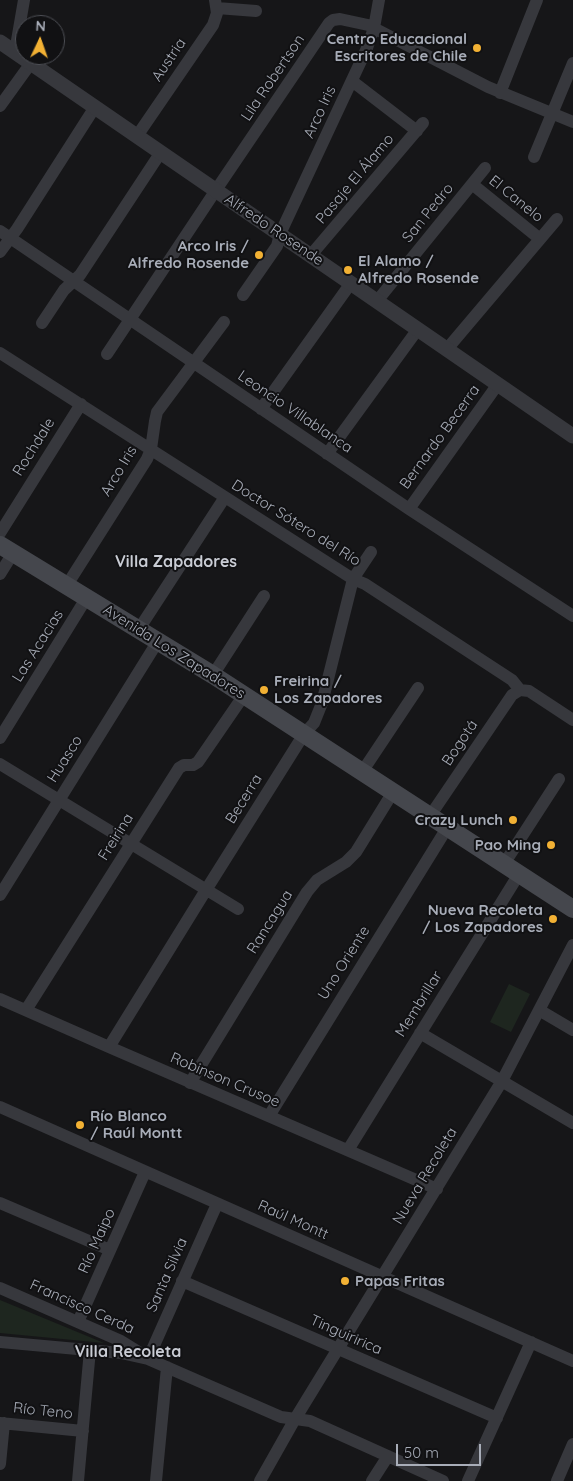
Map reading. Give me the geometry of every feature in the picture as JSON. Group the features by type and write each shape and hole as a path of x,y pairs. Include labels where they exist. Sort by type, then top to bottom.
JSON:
{"main road":[{"name":"Avenida Los Zapadores","path":"7,549 213,675 573,909"}],"street":[{"path":"21,15 24,0"},
{"name":"Arco Iris","path":"243,295 277,246 280,234 367,48 374,28 379,0"},
{"path":"500,92 537,0"},
{"path":"216,4 256,12"},
{"name":"Austria","path":"137,136 213,25 217,17 216,4"},
{"name":"Lila Robertson","path":"216,190 331,21 340,19 363,23 374,28"},
{"path":"374,28 500,92 573,122"},
{"name":"Alfredo Rosende","path":"0,42 15,52"},
{"path":"534,158 573,63"},
{"path":"0,106 30,65"},
{"name":"Alfredo Rosende","path":"34,65 573,436"},
{"name":"Pasaje El Álamo","path":"311,255 420,127 352,81"},
{"path":"0,252 5,235 17,229 95,107"},
{"path":"42,323 64,290 80,275 161,152"},
{"name":"San Pedro","path":"377,301 485,168"},
{"name":"El Canelo","path":"472,184 540,239"},
{"path":"108,354 216,190"},
{"path":"447,349 557,219"},
{"name":"Leoncio Villablanca","path":"5,235 408,509 573,616"},
{"path":"261,409 351,283"},
{"name":"Arco Iris","path":"67,585 147,459 151,449 154,421 157,412 224,322"},
{"path":"327,454 418,329"},
{"name":"Doctor Sótero del Río","path":"0,353 353,579 365,584 512,680 520,690 529,691 573,720"},
{"name":"Bernardo Becerra","path":"408,509 498,384"},
{"name":"Rochdale","path":"0,533 81,404"},
{"path":"139,629 225,497"},
{"path":"0,574 7,549"},
{"name":"Becerra","path":"108,1047 304,734 314,723 322,703 353,579 371,552"},
{"path":"213,675 264,596"},
{"name":"Las Acacias","path":"0,738 87,597"},
{"name":"Huasco","path":"0,895 158,641"},
{"path":"362,772 418,688"},
{"name":"Bogotá","path":"430,816 512,695 520,690"},
{"name":"Freirina","path":"26,1010 179,768 198,762 244,695"},
{"path":"0,764 238,909"},
{"path":"504,864 559,779"},
{"name":"Rancagua","path":"190,1082 307,892 317,880 346,862 356,852 393,792"},
{"name":"Uno Oriente","path":"269,1116 447,828"},
{"name":"Membrillar","path":"348,1150 519,874"},
{"name":"Nueva Recoleta","path":"260,1481 295,1419 502,1081 573,945"},
{"name":"Robinson Crusoe","path":"0,999 437,1189"},
{"path":"539,1010 573,1030"},
{"path":"420,1033 573,1123"},
{"name":"Raúl Montt","path":"0,1107 573,1361"},
{"name":"Río Maipo","path":"78,1322 145,1172"},
{"path":"0,1203 110,1250"},
{"name":"Santa Silvia","path":"148,1359 217,1204"},
{"name":"Tinguiririca","path":"182,1281 497,1418"},
{"name":"Francisco Cerda","path":"0,1288 121,1341 148,1359"},
{"name":"Francisco Cerda","path":"0,1342 121,1353 148,1359 280,1418 310,1421 443,1481"},
{"path":"468,1481 531,1342"},
{"path":"78,1481 90,1350"},
{"path":"156,1481 167,1367"},
{"path":"0,1464 2,1423"},
{"name":"Río Teno","path":"2,1423 83,1431"},
{"path":"557,1481 573,1444"},
{"path":"372,1481 388,1456"}],"shaded area":[{"path":"509,984 530,994 511,1032 490,1022"},
{"path":"0,1300 104,1343 0,1333"}],"place":[{"name":"Centro Educacional Escritores de Chile","path":"477,48"},
{"name":"Arco Iris / Alfredo Rosende","path":"259,255"},
{"name":"El Alamo / Alfredo Rosende","path":"348,270"},
{"name":"Freirina / Los Zapadores","path":"264,690"},
{"name":"Crazy Lunch","path":"513,820"},
{"name":"Pao Ming","path":"551,845"},
{"name":"Nueva Recoleta / Los Zapadores","path":"553,919"},
{"name":"Río Blanco / Raúl Montt","path":"80,1125"},
{"name":"Papas Fritas","path":"345,1281"}],"district":[{"name":"Villa Zapadores","path":"176,562"},
{"name":"Villa Recoleta","path":"128,1352"}]}
